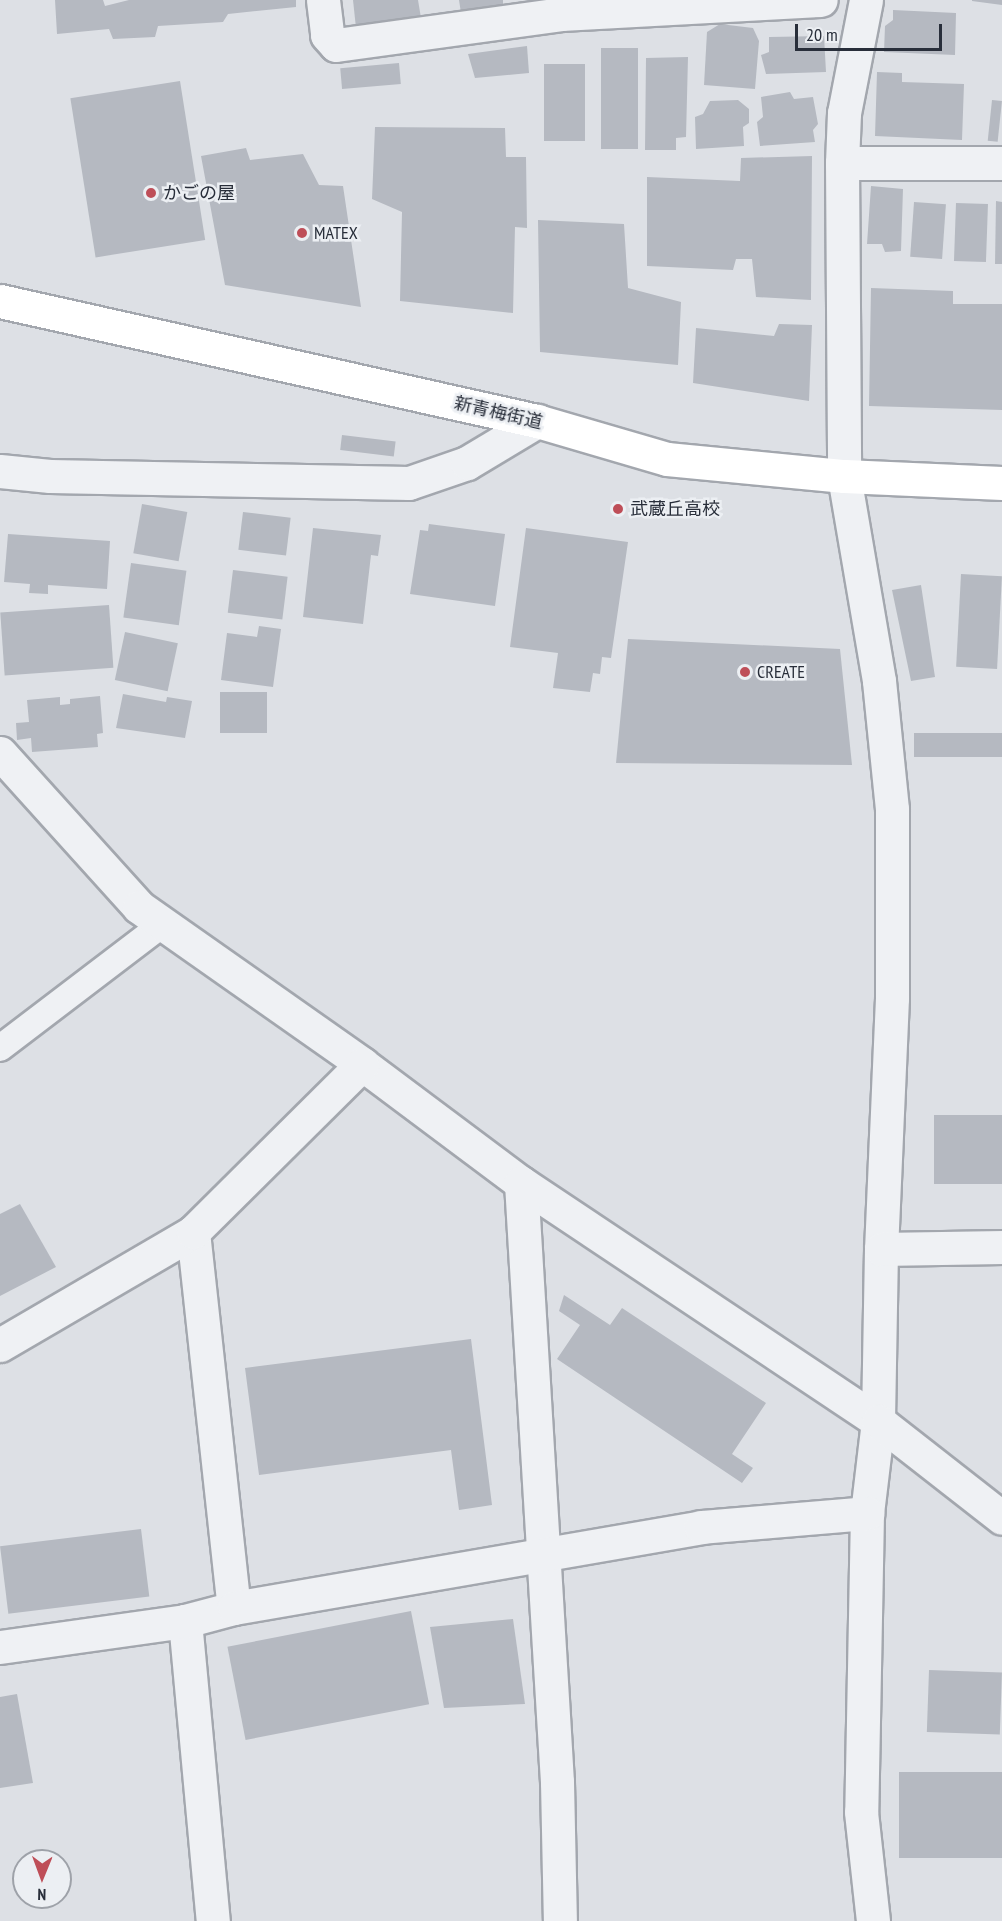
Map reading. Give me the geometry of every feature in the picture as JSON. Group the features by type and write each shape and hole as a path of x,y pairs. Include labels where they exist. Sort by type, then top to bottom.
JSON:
{"main road":[{"name":"新青梅街道","path":"0,301 537,421 667,459 844,476 1002,483"}],"street":[{"path":"323,0 327,35 336,45 561,14 821,0"},
{"path":"866,0 844,113 842,163 844,476 879,681 892,809 892,998 881,1249 878,1421 867,1513 861,1812 873,1921"},
{"path":"842,163 1002,163"},
{"path":"0,471 50,476 409,483 467,463 537,421"},
{"path":"1,757 139,907 362,1064 521,1183 878,1421 1002,1518"},
{"path":"0,1345 193,1232 362,1064"},
{"path":"521,1183 541,1554 557,1782 560,1921"},
{"path":"193,1232 234,1608"},
{"path":"881,1249 1002,1247"},
{"path":"0,1647 185,1621 234,1608 701,1527 867,1513"},
{"path":"185,1621 213,1921"}],"lane":[{"path":"0,1048 163,924"}],"building":[{"path":"55,0 103,0 105,6 129,0 296,0 296,7 228,14 223,22 158,26 155,37 113,39 109,29 57,34"},
{"path":"353,0 418,0 421,18 356,28"},
{"path":"459,0 503,0 503,6 461,13"},
{"path":"1002,0 1002,5 972,1"},
{"path":"893,10 956,13 955,55 884,52 885,26 893,20"},
{"path":"720,24 753,28 759,41 755,89 704,85 707,32"},
{"path":"824,36 826,72 766,74 761,55 769,52 769,37"},
{"path":"527,46 529,73 475,78 468,54"},
{"path":"601,48 638,48 638,149 601,149"},
{"path":"688,57 686,137 676,138 676,150 645,150 646,58"},
{"path":"399,63 401,84 342,89 340,68"},
{"path":"544,64 585,64 585,141 544,141"},
{"path":"877,72 902,73 902,82 964,84 962,140 875,136"},
{"path":"180,81 205,240 96,257 70,98"},
{"path":"790,92 794,99 813,97 818,124 813,130 815,142 760,146 757,122 763,117 761,97"},
{"path":"738,100 749,109 749,123 743,127 744,146 696,149 695,117 703,114 710,101"},
{"path":"992,100 1002,101 998,142 988,141"},
{"path":"375,127 505,128 506,157 526,157 527,228 515,227 513,313 400,301 402,212 372,199"},
{"path":"246,148 250,160 303,154 319,185 343,186 361,307 225,285 201,156"},
{"path":"812,156 811,300 756,297 752,259 736,259 733,270 647,266 647,177 740,181 741,158"},
{"path":"871,186 903,189 901,251 885,252 882,244 867,244"},
{"path":"996,201 1002,202 1002,264 995,264"},
{"path":"914,202 946,204 942,259 910,257"},
{"path":"956,203 988,204 986,262 954,261"},
{"path":"538,220 624,224 628,288 681,302 678,365 540,352"},
{"path":"871,288 953,291 953,304 1002,304 1002,410 869,406"},
{"path":"779,324 812,325 809,401 693,383 696,328 774,336"},
{"path":"342,435 396,442 394,456 340,450"},
{"path":"142,504 187,512 179,561 133,553"},
{"path":"243,512 291,518 286,556 238,550"},
{"path":"429,524 505,534 495,606 410,594 420,530 428,531"},
{"path":"313,528 381,535 378,556 371,555 363,624 303,617"},
{"path":"526,528 628,542 611,658 602,657 600,674 593,673 590,692 553,688 558,653 510,647"},
{"path":"8,534 110,541 107,589 48,585 48,594 29,593 30,584 4,582"},
{"path":"131,563 186,571 179,625 123,617"},
{"path":"233,570 288,577 282,619 228,613"},
{"path":"961,574 1002,576 997,669 956,667"},
{"path":"921,585 935,677 911,681 892,590"},
{"path":"109,605 113,668 5,675 0,613"},
{"path":"259,626 281,629 273,687 221,680 227,633 257,637"},
{"path":"125,632 178,643 168,691 115,680"},
{"path":"628,639 840,649 852,765 616,763"},
{"path":"220,692 267,692 267,733 220,733"},
{"path":"123,694 166,702 167,697 192,701 185,738 116,728"},
{"path":"100,696 103,733 97,734 98,747 32,752 31,738 17,740 16,723 29,722 27,700 60,697 60,705 70,704 70,699"},
{"path":"914,733 1002,733 1002,757 914,757"},
{"path":"934,1115 1002,1115 1002,1184 934,1184"},
{"path":"20,1204 56,1267 0,1296 0,1214"},
{"path":"564,1295 610,1325 622,1308 766,1403 732,1454 753,1468 742,1483 557,1359 580,1325 559,1311"},
{"path":"471,1339 492,1505 459,1510 451,1450 259,1475 245,1368"},
{"path":"141,1529 149,1596 8,1614 0,1546"},
{"path":"411,1611 429,1704 246,1740 227,1647"},
{"path":"513,1619 525,1704 444,1708 430,1627"},
{"path":"929,1670 1002,1673 1000,1735 927,1732"},
{"path":"17,1694 33,1783 0,1788 0,1697"},
{"path":"899,1772 1002,1772 1002,1858 899,1858"}],"place":[{"name":"かごの屋","path":"151,193"},
{"name":"MATEX","path":"302,233"},
{"name":"武蔵丘高校","path":"618,509"},
{"name":"CREATE","path":"745,672"}]}
